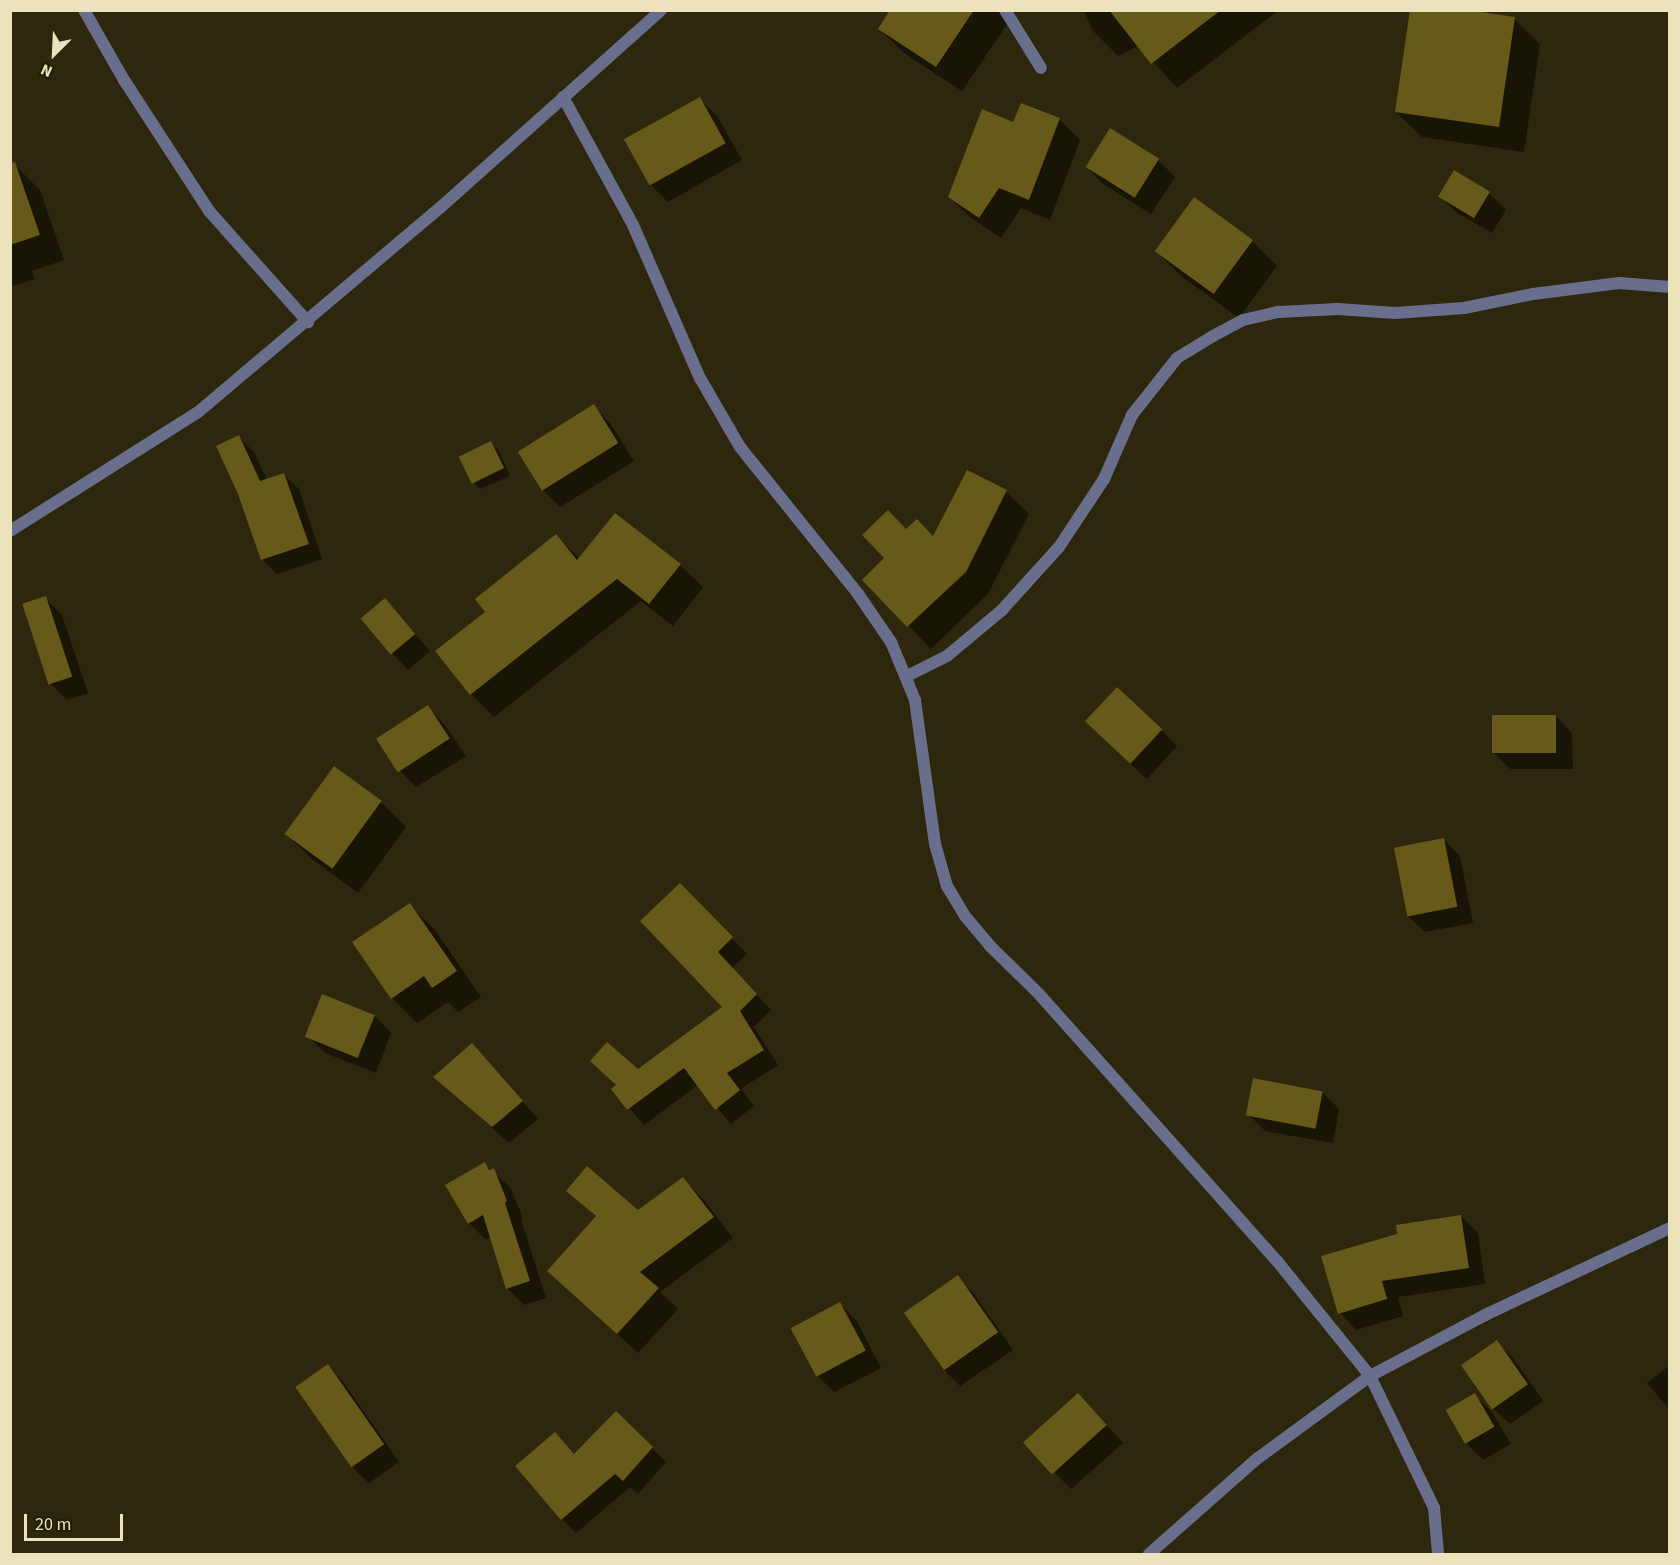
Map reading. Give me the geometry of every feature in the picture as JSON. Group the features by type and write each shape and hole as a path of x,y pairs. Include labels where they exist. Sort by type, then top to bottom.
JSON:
{"street":[{"path":"84,10 124,80 209,211 308,322"},
{"path":"10,531 197,413 308,322 661,10"},
{"path":"1005,10 1041,68"},
{"path":"563,97 633,225 700,378 740,447 858,594 891,642 915,700 935,844 947,886 965,916 990,946 1040,994 1277,1261 1370,1376 1434,1508 1438,1554"},
{"path":"907,676 947,656 1002,610 1059,547 1104,479 1132,416 1177,358 1243,320 1279,312 1338,309 1395,314 1464,308 1533,294 1619,283 1670,287"},
{"path":"1149,1554 1258,1458 1370,1376 1485,1315 1670,1228"}],"building":[{"path":"890,10 974,10 936,67 878,29"},
{"path":"1109,10 1221,10 1151,64"},
{"path":"1410,10 1467,10 1515,17 1499,127 1395,112"},
{"path":"700,97 726,143 650,186 624,139"},
{"path":"1021,103 1060,118 1029,200 999,188 979,218 948,197 982,109 1013,122"},
{"path":"1110,128 1159,159 1135,198 1086,167"},
{"path":"15,162 40,235 10,245 10,163"},
{"path":"1454,170 1490,192 1474,218 1438,197"},
{"path":"1194,197 1253,240 1214,294 1155,251"},
{"path":"594,404 618,443 542,491 518,452"},
{"path":"239,435 260,481 284,473 309,544 261,560 238,494 216,446"},
{"path":"491,441 504,468 472,484 459,457"},
{"path":"967,470 1007,490 966,572 907,627 862,580 884,558 862,535 888,510 906,529 917,519 933,536"},
{"path":"615,513 681,564 649,604 617,579 470,695 435,651 485,612 475,599 556,534 577,560"},
{"path":"46,596 72,677 48,685 22,604"},
{"path":"385,598 415,634 391,655 360,619"},
{"path":"1117,687 1162,729 1130,764 1085,721"},
{"path":"428,705 450,739 398,772 376,739"},
{"path":"1492,715 1556,715 1556,753 1492,753"},
{"path":"334,766 382,801 332,869 285,834"},
{"path":"1444,838 1457,907 1407,916 1394,848"},
{"path":"680,883 733,937 718,952 757,994 740,1011 764,1050 727,1073 740,1090 715,1110 684,1068 627,1110 611,1089 616,1085 590,1061 607,1042 638,1069 722,1007 640,921"},
{"path":"410,903 457,971 432,988 424,976 391,999 352,942"},
{"path":"322,994 375,1015 358,1058 305,1037"},
{"path":"472,1043 523,1101 492,1127 433,1077"},
{"path":"1253,1078 1323,1092 1315,1129 1246,1115"},
{"path":"485,1162 489,1170 494,1168 507,1201 505,1203 530,1281 506,1289 483,1215 468,1224 445,1185"},
{"path":"587,1166 638,1210 683,1177 714,1217 640,1272 659,1288 617,1334 547,1271 596,1216 566,1191"},
{"path":"1461,1215 1469,1268 1382,1281 1387,1299 1338,1314 1321,1256 1397,1234 1396,1225"},
{"path":"958,1275 998,1332 944,1370 904,1313"},
{"path":"840,1302 866,1351 816,1377 791,1328"},
{"path":"1497,1340 1528,1384 1492,1409 1461,1365"},
{"path":"328,1364 384,1444 351,1467 295,1387"},
{"path":"1078,1393 1107,1425 1052,1474 1023,1443"},
{"path":"1475,1393 1494,1427 1465,1444 1446,1410"},
{"path":"616,1411 653,1447 623,1481 615,1474 561,1520 515,1466 555,1432 574,1454"}]}
